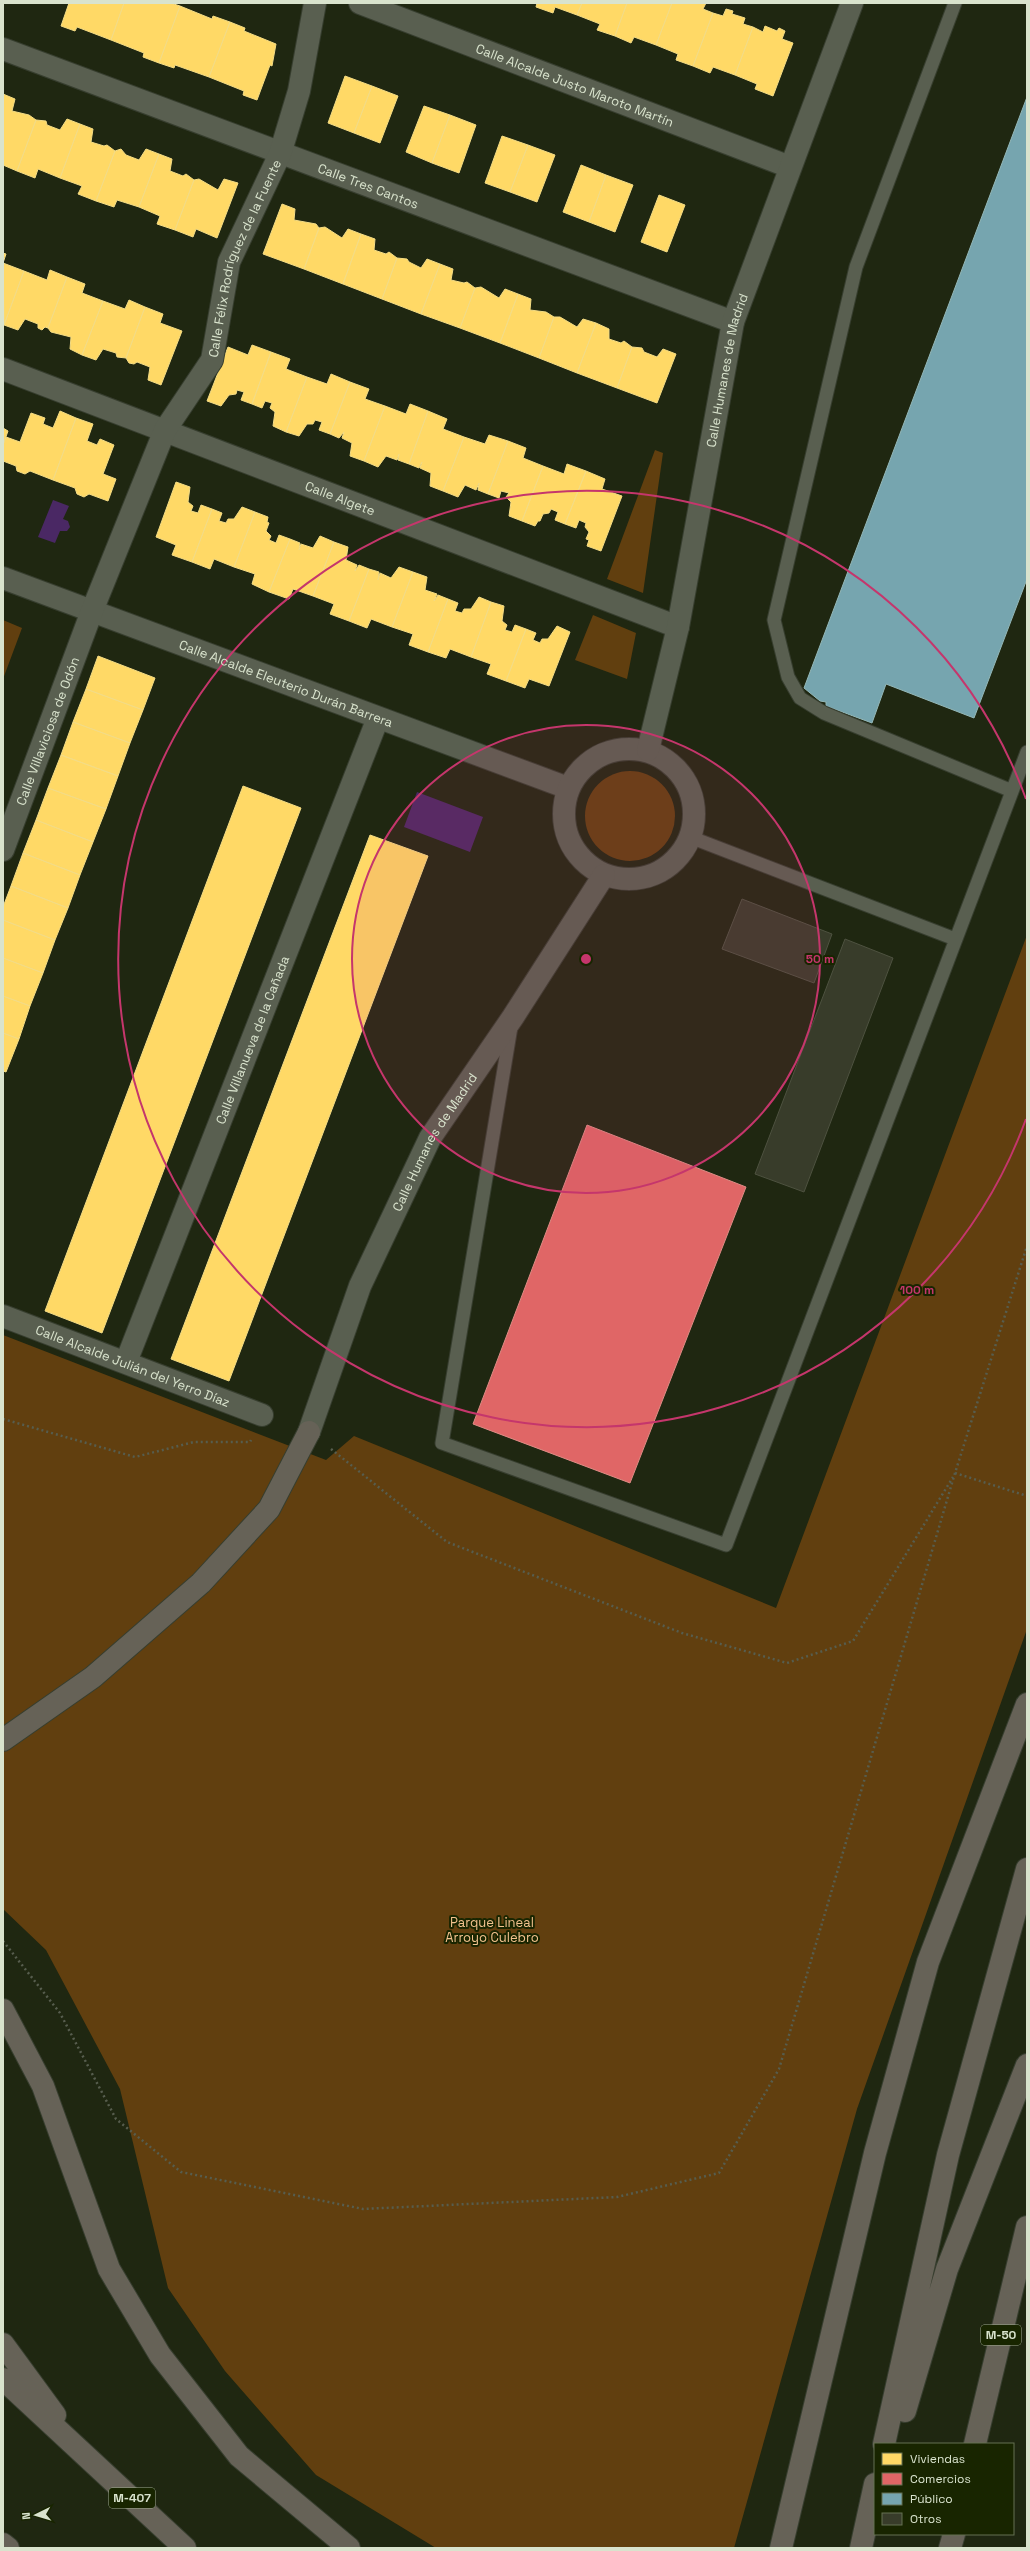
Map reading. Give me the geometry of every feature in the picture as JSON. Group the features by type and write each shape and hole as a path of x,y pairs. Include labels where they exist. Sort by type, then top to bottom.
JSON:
{"highway":[{"path":"3,1740 93,1677 201,1583 269,1509 309,1432"},
{"path":"781,2548 875,2153 928,1962 1027,1704"},
{"path":"884,2443 948,2155 1027,1869"},
{"path":"3,2010 44,2086 108,2269 160,2355 239,2456 349,2548"},
{"path":"895,2443 947,2269 1027,2066"},
{"name":"M-50","path":"975,2443 1027,2227"},
{"path":"3,2344 79,2448"},
{"name":"M-407","path":"3,2379 186,2548"},
{"path":"862,2548 874,2489"},
{"path":"862,2548 874,2512"},
{"path":"773,2548 789,2517"},
{"path":"950,2548 954,2535"},
{"path":"3,2544 8,2548"}],"street":[{"name":"Calle Félix Rodríguez de la Fuente","path":"92,611 165,430 212,360 229,262 280,154 299,91 315,3"},
{"name":"Calle Alcalde Justo Maroto Martín","path":"360,3 790,167"},
{"name":"Calle Humanes de Madrid","path":"648,750 678,627 733,322 852,3"},
{"name":"Calle Tres Cantos","path":"3,49 280,154 733,322"},
{"name":"Calle Algete","path":"3,369 678,627"},
{"name":"Calle Alcalde Eleuterio Durán Barrera","path":"3,578 568,788"},
{"name":"Calle Villaviciosa de Odón","path":"3,850 92,611"},
{"name":"Calle Villanueva de la Cañada","path":"126,1362 378,718"},
{"path":"629,748 648,750 667,760 686,781 692,794 695,816 690,837 680,855 664,869 646,878 624,879 604,875 586,864 573,848 565,829 563,808 568,788 578,772 592,759 610,750 629,748"},
{"name":"Calle Humanes de Madrid","path":"309,1432 360,1286 430,1138 513,1017 604,875"},
{"name":"Calle Alcalde Julián del Yerro Díaz","path":"3,1316 262,1415"}],"lane":[{"path":"955,3 856,267 774,620 788,678 800,698 824,714 1012,791"},
{"path":"513,1017 442,1443 726,1545 1027,752"},
{"path":"690,837 955,939"}],"path":[{"path":"3,1941 60,2014 116,2119 181,2172 363,2209 618,2197 719,2173 779,2069 955,1473 1027,1246"},
{"path":"3,1419 135,1457 194,1442 250,1442 262,1415"},
{"path":"309,1432 447,1542 682,1633 787,1663 853,1641 955,1473"},
{"path":"955,1473 1027,1496"}],"green space":[{"path":"655,450 663,453 643,593 607,579"},
{"path":"593,615 636,633 627,679 575,660"},
{"path":"3,620 22,628 3,679"},
{"path":"630,771 647,774 662,784 672,799 675,816 672,833 662,848 647,858 630,861 613,858 598,848 588,833 585,816 588,799 598,784 613,774"},
{"name":"Parque Lineal Arroyo Culebro","path":"1027,935 1027,1629 857,2109 734,2548 436,2548 316,2475 225,2371 168,2288 120,2089 46,1950 3,1909 3,1335 326,1460 354,1436 776,1608"}],"shaded area":[{"path":"53,500 69,506 63,519 68,521 70,527 67,531 60,531 55,543 38,537"},
{"path":"417,792 483,817 470,852 404,827"}],"building: Viviendas":[{"path":"69,3 124,3 111,40 77,27 75,31 61,26"},
{"path":"124,3 171,3 180,6 159,63 143,57 144,53 111,40"},
{"path":"537,3 582,3 577,15 555,7 553,13 536,7"},
{"path":"582,3 627,3 615,36 597,30 600,24 577,15"},
{"path":"627,3 672,3 656,45 634,37 631,43 615,36"},
{"path":"672,3 706,3 703,9 713,13 693,66 676,60 678,54 656,45"},
{"path":"180,6 212,19 213,16 230,22 209,77 175,65 174,68 159,63"},
{"path":"726,9 733,11 732,14 745,18 743,24 753,27 735,75 713,67 710,73 693,66 713,13 723,16"},
{"path":"230,22 245,28 244,31 276,44 272,66 270,65 257,100 243,95 244,91 209,77"},
{"path":"765,26 777,31 779,28 785,31 782,39 793,43 773,96 755,89 757,84 735,75 753,27 763,32"},
{"path":"345,76 372,86 354,133 328,123"},
{"path":"372,86 398,96 380,143 354,133"},
{"path":"3,94 15,99 12,111 29,115 36,120 17,171 3,165"},
{"path":"424,106 450,115 432,163 406,152"},
{"path":"450,115 476,125 459,173 432,163"},
{"path":"67,119 80,124 60,178 38,169 35,178 17,171 36,120 46,121 47,125 60,130"},
{"path":"80,124 93,129 91,142 104,146 107,145 115,151 96,201 78,194 82,186 60,178"},
{"path":"502,136 528,145 510,192 485,183"},
{"path":"528,145 555,155 537,202 510,192"},
{"path":"121,149 126,155 139,160 146,149 159,154 139,207 117,200 114,207 96,201 115,151"},
{"path":"159,154 172,159 170,171 183,176 186,174 194,180 175,230 157,224 160,216 139,207"},
{"path":"581,165 606,175 589,222 563,212"},
{"path":"606,175 633,185 615,232 589,222"},
{"path":"199,179 218,190 224,179 238,183 217,238 196,229 193,237 175,230 194,180"},
{"path":"659,195 685,205 667,252 641,242"},
{"path":"282,204 295,209 294,220 316,224 319,228 304,269 263,254"},
{"path":"325,227 342,238 348,229 361,234 343,284 304,269 319,228"},
{"path":"361,234 375,239 374,250 386,254 389,252 397,258 382,299 343,284"},
{"path":"3,253 6,254 3,263"},
{"path":"397,258 407,259 409,262 421,268 427,259 440,264 421,314 382,299"},
{"path":"3,263 24,271 4,325"},
{"path":"440,264 453,269 451,280 464,283 467,282 475,288 460,328 421,314"},
{"path":"50,270 67,277 48,328 45,327 42,330 38,328 38,324 25,319 18,330 4,325 24,271 47,280"},
{"path":"67,277 85,284 82,293 103,301 82,355 70,349 71,337 51,332 48,328"},
{"path":"481,287 499,298 505,289 518,294 500,343 460,328 475,288"},
{"path":"518,294 531,299 530,310 546,312 554,317 539,358 500,343"},
{"path":"129,300 145,307 126,358 117,357 116,353 103,349 96,360 82,355 103,301 125,309"},
{"path":"145,307 163,314 160,323 182,331 161,385 148,380 150,367 137,362 134,364 129,363 126,358"},
{"path":"554,317 560,317 577,327 583,319 596,323 577,373 539,358"},
{"path":"596,323 609,329 609,339 621,343 624,341 632,347 617,388 577,373"},
{"path":"252,345 271,352 252,404 241,400 244,392 237,390 236,394 229,395 221,406 207,401 228,347 248,355"},
{"path":"632,347 642,348 644,352 657,357 663,349 676,354 657,403 617,388"},
{"path":"271,352 290,359 286,369 307,377 286,432 273,426 275,412 270,408 272,403 265,401 262,408 252,404"},
{"path":"331,374 350,382 330,434 319,430 322,422 315,420 313,424 307,424 299,436 286,432 307,377 327,384"},
{"path":"350,382 369,389 365,399 385,406 364,461 350,456 352,443 342,438 344,432 339,438 330,434"},
{"path":"410,404 428,411 409,464 398,460 399,454 397,460 386,456 378,467 364,461 385,406 406,414"},
{"path":"60,411 76,418 53,480 30,471 25,474 17,471 16,466 3,461 3,445 6,437 20,442 31,413 45,418 43,424 53,428"},
{"path":"428,411 447,419 443,429 464,437 443,491 430,486 431,473 420,468 422,462 419,468 409,464"},
{"path":"76,418 93,424 87,441 97,445 100,439 114,445 103,474 116,479 108,501 89,494 84,497 77,494 75,488 53,480"},
{"path":"3,428 8,431 3,445"},
{"path":"489,435 508,441 488,494 478,490 479,483 476,490 465,485 458,497 443,491 464,437 485,444"},
{"path":"508,441 526,448 523,458 543,466 522,521 509,516 511,502 506,497 509,493 501,491 499,498 488,494"},
{"path":"567,464 586,471 565,524 555,520 558,512 551,509 549,513 543,514 540,521 538,521 535,526 522,521 543,466 564,474"},
{"path":"586,471 605,479 602,489 622,496 601,551 587,546 589,540 586,539 589,532 585,527 586,523 579,520 576,528 565,524"},
{"path":"176,482 190,487 188,502 193,506 191,511 198,513 201,505 212,509 192,562 172,555 176,545 156,537"},
{"path":"242,507 255,512 234,567 214,559 210,569 192,562 212,509 222,513 219,521 226,523 228,519 234,519"},
{"path":"255,512 268,517 267,522 269,523 266,531 271,536 269,540 276,543 279,535 290,539 269,592 252,584 255,574 234,567"},
{"path":"320,536 334,542 313,596 293,589 289,599 269,592 290,539 300,543 299,550 301,544 313,548"},
{"path":"334,542 348,547 346,560 357,565 355,571 359,565 369,569 349,621 330,614 334,604 313,596"},
{"path":"399,567 413,572 392,627 371,619 367,628 349,621 369,569 379,572 378,580 380,573 391,578"},
{"path":"413,572 427,577 425,590 437,594 434,601 438,595 448,599 428,652 409,645 413,634 392,627"},
{"path":"479,597 491,602 471,657 450,649 446,658 428,652 448,599 458,603 455,611 462,613 464,609 471,609"},
{"path":"491,602 504,606 502,621 507,625 505,630 512,632 515,625 526,629 506,681 487,674 491,664 471,657"},
{"path":"557,626 570,632 549,686 529,679 525,688 506,681 526,629 536,633 533,640 540,643 542,639 548,639"},
{"path":"98,656 155,678 143,710 86,689"},
{"path":"86,689 143,710 130,743 73,722"},
{"path":"73,722 130,743 118,776 61,755"},
{"path":"61,755 118,776 106,809 48,788"},
{"path":"243,786 301,808 102,1333 45,1311"},
{"path":"48,788 106,809 93,842 36,820"},
{"path":"36,820 93,842 80,875 23,853"},
{"path":"370,835 428,856 229,1381 171,1359"},
{"path":"23,853 80,875 68,908 11,886"},
{"path":"11,886 68,908 55,940 3,920 3,907"},
{"path":"3,920 55,940 43,973 3,958"},
{"path":"3,958 43,973 30,1006 3,996"},
{"path":"3,996 30,1006 19,1039 3,1033"},
{"path":"3,1033 19,1039 6,1072 3,1071"}],"building: Comercios":[{"path":"587,1125 746,1187 630,1483 473,1424"}],"building: Público":[{"path":"1027,97 1027,579 974,718 886,684 872,723 826,706 826,702 820,701 804,688"}],"building: Otros":[{"path":"742,899 832,934 814,983 722,949"},
{"path":"845,939 893,958 804,1192 755,1174"}]}
